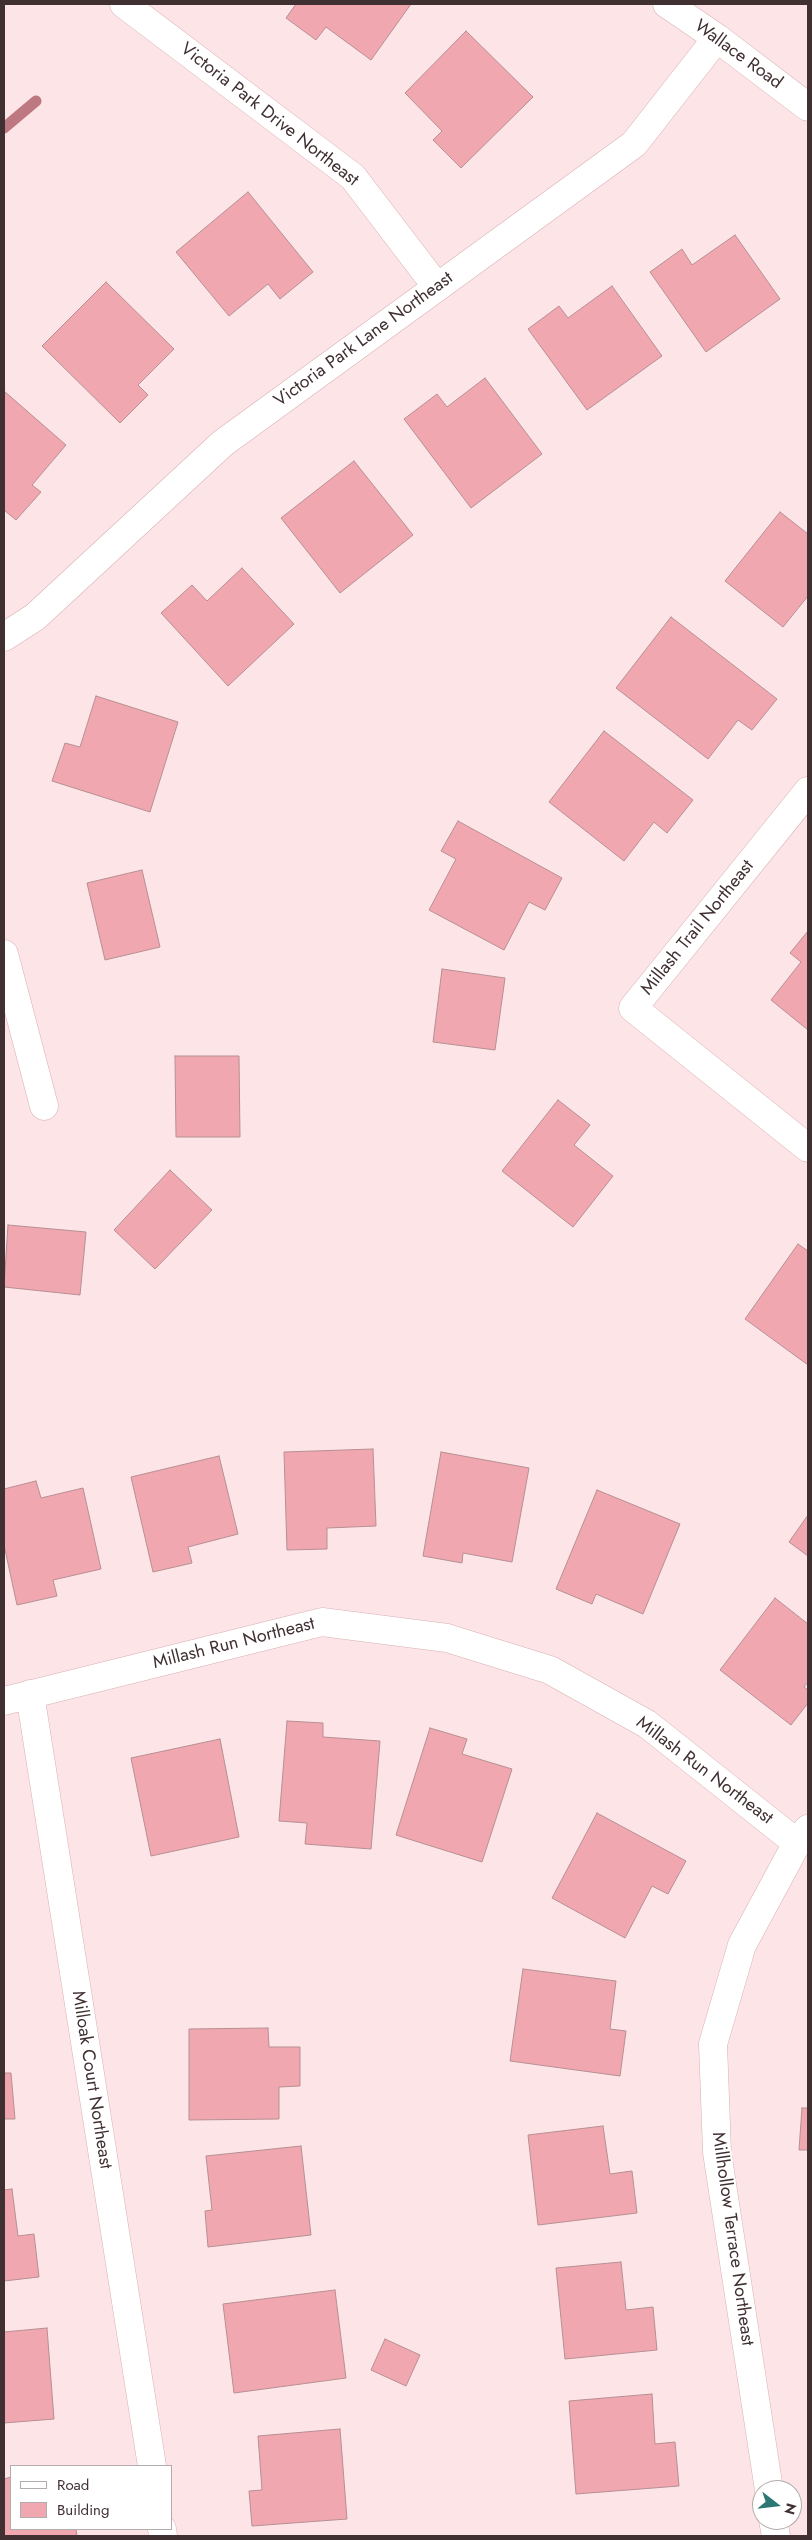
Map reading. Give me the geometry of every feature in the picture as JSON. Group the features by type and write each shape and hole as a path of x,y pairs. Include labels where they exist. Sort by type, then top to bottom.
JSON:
{"street":[{"name":"Victoria Park Drive Northeast","path":"124,4 353,177 437,287"},
{"name":"Wallace Road","path":"666,4 717,38 808,107"},
{"name":"Victoria Park Lane Northeast","path":"4,637 35,617 223,443 634,144 717,38"},
{"name":"Millash Trail Northeast","path":"808,791 633,1008 808,1148"},
{"path":"4,954 44,1106"},
{"name":"Millash Run Northeast","path":"4,1701 322,1622 447,1638 550,1670 646,1724 803,1836"},
{"name":"Milloak Court Northeast","path":"30,1694 152,2465"},
{"name":"Millhollow Terrace Northeast","path":"767,2480 717,2152 714,2044 742,1945 803,1836"}],"building":[{"path":"296,4 411,4 371,60 326,27 316,40 286,18"},
{"path":"466,31 533,97 461,168 433,140 442,131 405,93"},
{"path":"248,192 313,272 280,299 268,284 229,316 176,252"},
{"path":"735,235 780,299 706,352 650,272 682,249 692,265"},
{"path":"106,282 174,349 138,385 148,395 120,423 42,346"},
{"path":"612,286 662,356 587,410 528,329 559,306 568,318"},
{"path":"485,378 542,454 471,508 404,419 437,394 447,407"},
{"path":"4,391 66,445 32,485 41,492 16,520 4,510"},
{"path":"354,461 413,535 340,593 281,518"},
{"path":"780,512 808,534 808,596 783,627 725,581"},
{"path":"242,568 294,624 228,686 161,613 192,585 207,601"},
{"path":"671,617 777,699 752,730 738,720 708,759 616,688"},
{"path":"96,696 178,722 150,812 52,781 65,743 80,747"},
{"path":"604,731 693,800 667,833 654,822 624,861 549,802"},
{"path":"458,821 562,878 545,910 529,902 504,950 429,910 456,859 441,851"},
{"path":"142,870 160,947 105,960 87,883"},
{"path":"808,931 808,1030 771,1000 801,962 790,953"},
{"path":"442,969 505,978 495,1050 433,1042"},
{"path":"175,1056 239,1056 240,1137 176,1137"},
{"path":"558,1100 590,1125 574,1145 613,1176 573,1227 502,1171"},
{"path":"170,1170 212,1210 155,1269 114,1230"},
{"path":"8,1225 86,1232 80,1295 4,1287"},
{"path":"798,1244 808,1251 808,1365 745,1319"},
{"path":"373,1449 376,1526 327,1528 327,1549 287,1550 284,1452"},
{"path":"441,1452 529,1468 512,1562 463,1553 462,1563 423,1556"},
{"path":"219,1456 238,1534 188,1547 192,1563 153,1572 131,1477"},
{"path":"36,1481 41,1498 83,1488 101,1569 53,1580 57,1596 17,1605 4,1545 4,1489"},
{"path":"597,1490 680,1524 643,1614 596,1594 592,1604 556,1589"},
{"path":"808,1515 808,1556 789,1542"},
{"path":"775,1598 808,1624 808,1682 804,1687 808,1690 808,1703 791,1725 720,1670"},
{"path":"287,1721 323,1723 323,1737 380,1741 371,1849 305,1844 307,1823 279,1821"},
{"path":"430,1728 467,1739 462,1754 512,1769 482,1862 396,1835"},
{"path":"220,1739 239,1837 151,1856 131,1758"},
{"path":"597,1813 686,1861 668,1894 652,1886 625,1938 552,1898"},
{"path":"523,1969 616,1981 610,2029 626,2031 620,2076 510,2061"},
{"path":"268,2028 269,2047 300,2047 300,2086 279,2087 279,2119 189,2120 189,2029"},
{"path":"4,2073 11,2073 15,2119 4,2119"},
{"path":"802,2108 808,2108 808,2150 799,2150"},
{"path":"603,2126 610,2174 632,2171 637,2213 538,2225 528,2135"},
{"path":"301,2146 311,2235 208,2247 205,2211 212,2210 206,2156"},
{"path":"12,2189 18,2236 34,2234 39,2277 4,2281 4,2190"},
{"path":"621,2262 626,2310 653,2307 657,2350 565,2359 556,2268"},
{"path":"335,2290 346,2378 234,2393 223,2304"},
{"path":"47,2328 54,2419 4,2423 4,2332"},
{"path":"385,2339 420,2355 406,2386 371,2370"},
{"path":"652,2394 655,2444 675,2442 679,2486 576,2494 569,2401"},
{"path":"340,2429 347,2519 252,2526 249,2491 262,2490 258,2436"},
{"path":"10,2477 10,2530 76,2530 77,2536 4,2536 4,2479"}],"waterway":[{"path":"4,128 36,101"}]}
